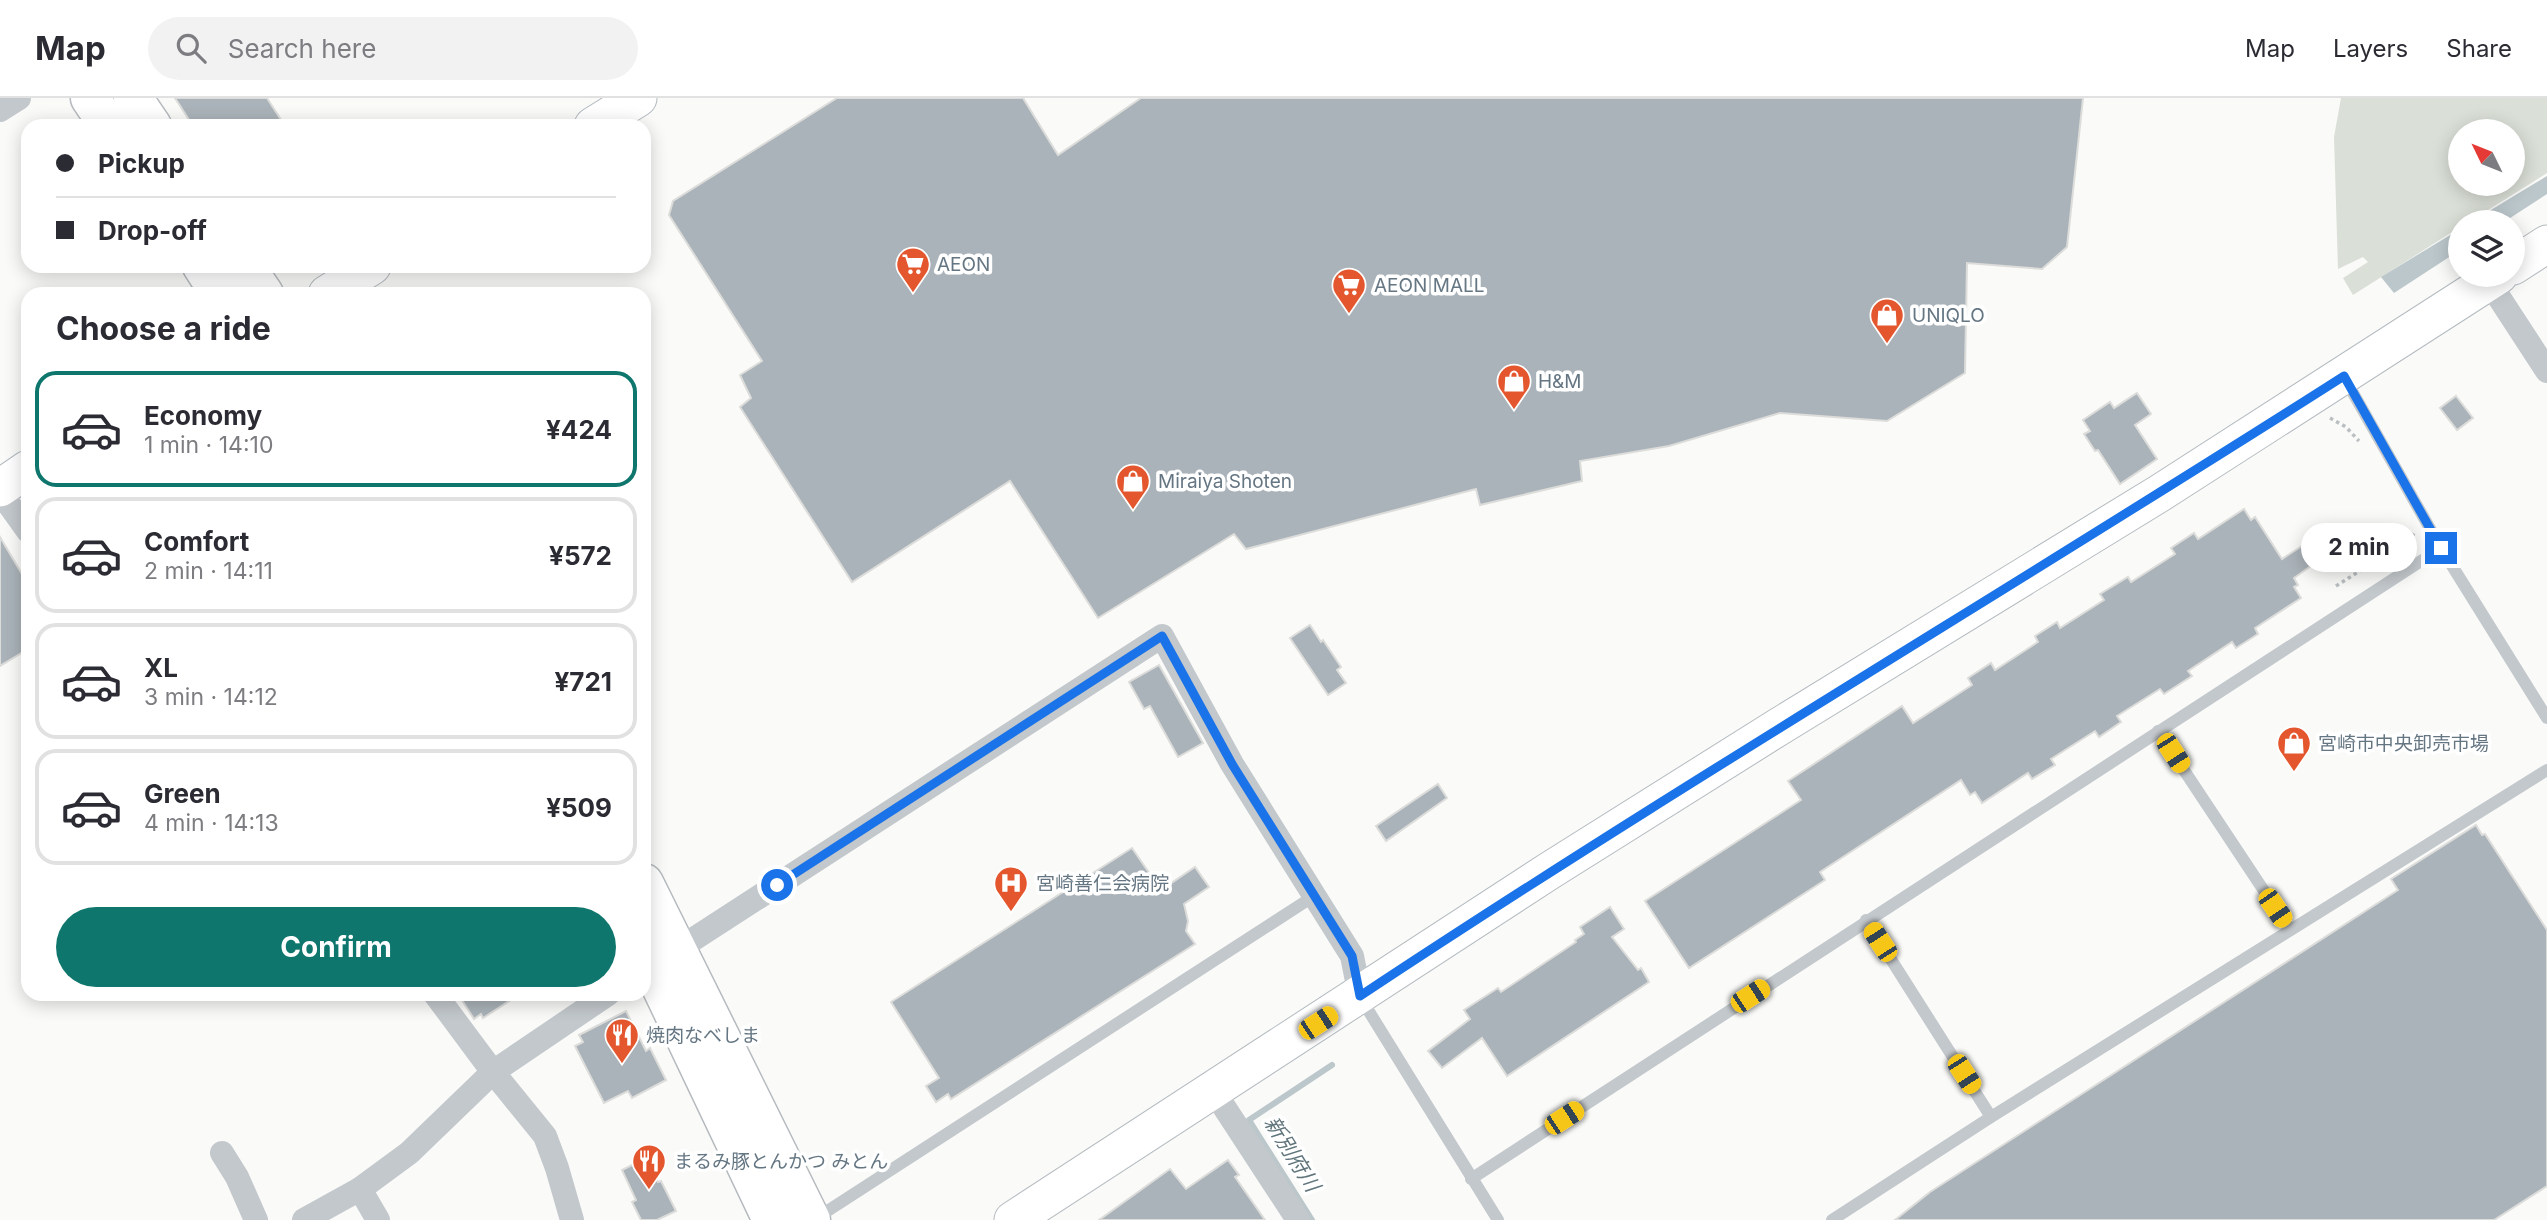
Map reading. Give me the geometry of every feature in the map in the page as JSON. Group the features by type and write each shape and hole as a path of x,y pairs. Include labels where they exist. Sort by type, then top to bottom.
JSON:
{"main road":[{"path":"90,98 104,119"},
{"path":"133,98 147,119"},
{"path":"651,931 655,959 772,1220"},
{"path":"655,959 812,1220"}],"street":[{"path":"0,110 19,98"},
{"path":"604,119 638,98"},
{"path":"2525,258 2547,244"},
{"path":"338,287 361,273"},
{"path":"1013,1220 1549,872 1780,726 2161,494 2480,287"},
{"path":"2506,287 2547,371"},
{"path":"21,475 0,490 21,521"},
{"path":"655,959 1162,636 1232,764 1352,956 1360,996"},
{"path":"440,1001 545,1136 572,1220"},
{"path":"304,1220 360,1189 409,1153 493,1072 598,1001"},
{"path":"1213,1090 1298,1220"},
{"path":"222,1153 237,1177 256,1220"},
{"path":"360,1189 378,1220"}],"lane":[{"path":"2344,376 2441,548 2547,718"},
{"path":"1471,1179 2441,548"},
{"path":"2158,731 2290,930"},
{"path":"1832,1220 2547,770"},
{"path":"812,1220 1314,896"},
{"path":"1866,920 1991,1118"},
{"path":"1360,996 1498,1220"}],"path":[{"path":"2325,415 2346,427 2361,443"},
{"path":"2336,586 2410,539 2417,530"}],"shaded area":[{"path":"2341,98 2547,98 2547,173 2525,187 2525,119 2448,119 2448,196 2510,196 2488,210 2448,210 2448,235 2353,295 2343,278 2368,262 2363,257 2338,269 2334,137"},
{"path":"2547,176 2547,194 2522,210 2491,210 2514,196 2525,196 2525,189"},
{"path":"2448,236 2448,258 2394,293 2381,277"}],"building":[{"path":"175,98 267,98 280,119 188,119"},
{"name":"AEON MALL","path":"837,98 1023,98 1058,155 1141,98 2083,98 2067,247 2042,269 1967,263 1965,373 1887,421 1780,413 1669,446 1580,461 1582,481 1480,505 1476,489 1246,549 1234,534 1098,618 1010,481 852,582 740,407 751,398 740,375 762,361 669,215 673,201"},
{"path":"2137,393 2151,414 2135,425 2157,459 2120,484 2084,434 2090,431 2083,420 2110,402 2114,408"},
{"path":"2456,396 2473,418 2457,430 2440,408"},
{"path":"2244,509 2251,520 2255,517 2282,559 2320,534 2332,551 2294,578 2298,585 2294,587 2301,598 2255,628 2258,634 2236,648 2232,642 2188,671 2192,676 2164,694 2160,689 2117,716 2121,722 2099,737 2095,731 2051,759 2055,765 2032,779 2028,773 1982,803 1975,792 1970,795 1961,780 1820,872 1825,880 1689,968 1645,901 1801,800 1788,781 1902,706 1913,723 1972,685 1968,678 1991,663 1995,670 2038,642 2035,636 2057,622 2060,628 2104,600 2100,594 2128,577 2131,582 2175,554 2171,548 2194,533 2198,539"},
{"path":"0,537 21,572 21,653 0,666"},
{"path":"1310,625 1341,667 1337,670 1346,683 1328,695 1290,638"},
{"path":"1159,665 1203,743 1178,757 1150,706 1144,709 1129,682"},
{"path":"1438,784 1447,798 1386,841 1376,826"},
{"path":"2476,825 2482,835 2485,834 2547,930 2547,1186 2494,1220 1895,1220 1930,1192 2398,890 2391,879"},
{"path":"1132,848 1161,890 1195,867 1209,887 1184,904 1188,921 1186,931 1195,944 951,1099 948,1094 936,1102 926,1086 939,1078 891,1002"},
{"path":"1610,907 1624,929 1612,937 1638,970 1641,968 1649,982 1507,1076 1482,1038 1442,1068 1428,1051 1470,1019 1464,1010 1498,988 1501,992 1576,942 1575,940 1584,934 1580,927"},
{"path":"462,1001 509,1001 483,1018 481,1014 474,1019"},
{"name":"焼肉なべしま","path":"626,1011 646,1051 650,1048 666,1080 632,1098 628,1091 604,1103 575,1046 583,1042 579,1035"},
{"name":"まるみ豚とんかつ みとん","path":"646,1158 676,1211 657,1220 641,1220 632,1202 636,1200 622,1170"},
{"path":"1228,1160 1239,1175 1235,1177 1265,1220 1099,1220 1170,1169 1186,1189"}],"waterway":[{"name":"新別府川","path":"1312,1220 1249,1120 1332,1065"}],"place":[{"name":"AEON","path":"913,294"},
{"name":"AEON MALL","path":"1349,315"},
{"name":"UNIQLO","path":"1887,345"},
{"name":"H&M","path":"1514,411"},
{"name":"Miraiya Shoten","path":"1133,511"},
{"name":"宮崎市中央卸売市場","path":"2294,773"},
{"name":"宮崎善仁会病院","path":"1011,913"},
{"name":"焼肉なべしま","path":"622,1065"},
{"name":"まるみ豚とんかつ みとん","path":"649,1191"}],"route":[{"path":"777,885 1162,636 1232,764 1352,956 1360,996 1549,872 1780,726 2161,494 2344,376 2441,548"}]}
